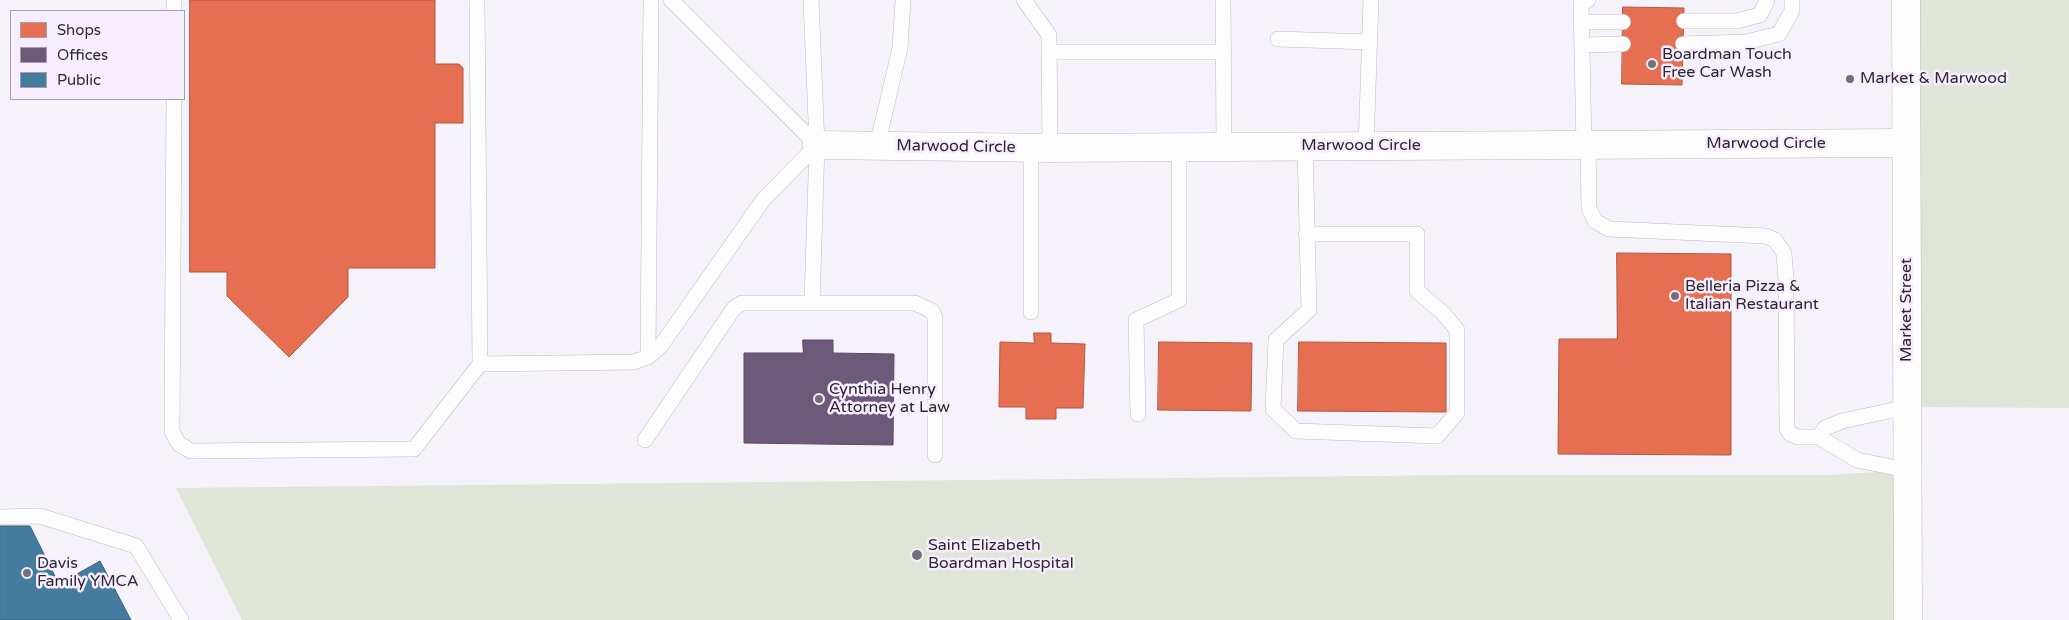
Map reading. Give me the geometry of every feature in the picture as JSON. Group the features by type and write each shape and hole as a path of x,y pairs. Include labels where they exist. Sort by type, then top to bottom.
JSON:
{"street":[{"name":"Market Street","path":"1906,0 1908,620"},
{"name":"Marwood Circle","path":"817,145 1041,148 1906,143"}],"lane":[{"path":"174,100 172,432 179,444 190,450 414,450 480,364 477,0"},
{"path":"648,358 651,0"},
{"path":"672,0 817,145"},
{"path":"811,0 817,145 812,303"},
{"path":"877,146 900,48 903,0"},
{"path":"1024,0 1048,35 1049,52 1031,312"},
{"path":"1223,0 1224,147"},
{"path":"1366,146 1371,0"},
{"path":"1588,0 1581,3 1582,45 1589,208 1595,220 1609,229 1766,236 1775,240 1784,253 1786,280 1787,428 1790,434 1798,437 1819,438 1857,460 1907,470"},
{"path":"1684,21 1737,21 1760,14 1767,0"},
{"path":"1683,44 1746,42 1779,34 1792,11 1792,0"},
{"path":"1582,22 1623,22"},
{"path":"1278,39 1369,42"},
{"path":"1582,45 1622,44"},
{"path":"1049,52 1224,52"},
{"path":"480,364 634,362 648,358 660,347 763,200 817,145"},
{"path":"1305,146 1306,234 1309,310 1276,340 1273,409 1296,431 1437,436 1456,413 1457,330 1443,312 1416,291 1416,234 1306,234"},
{"path":"1138,414 1136,320 1179,300 1179,147"},
{"path":"645,440 734,308 742,303 915,303 932,312 935,318 935,455"},
{"path":"1819,438 1825,428 1842,421 1907,407"},
{"path":"0,517 40,516 136,546 181,620"}],"green space":[{"path":"1906,0 2069,0 2069,408 1907,407"},
{"name":"Saint Elizabeth Boardman Hospital","path":"1907,470 1908,620 242,620 176,488 1468,475 1830,475"}],"building: Shops":[{"path":"190,0 435,0 435,64 459,64 463,68 463,123 435,123 435,268 348,268 348,297 289,357 227,296 227,272 190,272"},
{"name":"Boardman Touch Free Car Wash","path":"1623,7 1684,8 1682,85 1622,84"},
{"path":"1617,253 1731,254 1731,455 1558,454 1559,339 1617,339"},
{"path":"1034,333 1051,333 1051,343 1085,344 1083,408 1056,408 1056,419 1026,419 1026,407 999,407 1000,342 1034,343"},
{"path":"1159,342 1252,343 1251,411 1158,410"},
{"path":"1299,342 1446,343 1446,412 1298,411"}],"building: Offices":[{"name":"Cynthia Henry Attorney at Law","path":"803,340 833,340 833,353 894,354 893,445 744,443 744,353 803,353"}],"building: Public":[{"name":"Davis Family YMCA","path":"0,526 30,526 59,584 100,561 131,620 0,620"}],"place":[{"name":"Boardman Touch Free Car Wash","path":"1652,64"},
{"name":"Market & Marwood","path":"1850,79"},
{"name":"Belleria Pizza & Italian Restaurant","path":"1675,296"},
{"name":"Cynthia Henry Attorney at Law","path":"819,399"},
{"name":"Saint Elizabeth Boardman Hospital","path":"917,555"},
{"name":"Davis Family YMCA","path":"27,573"}]}
